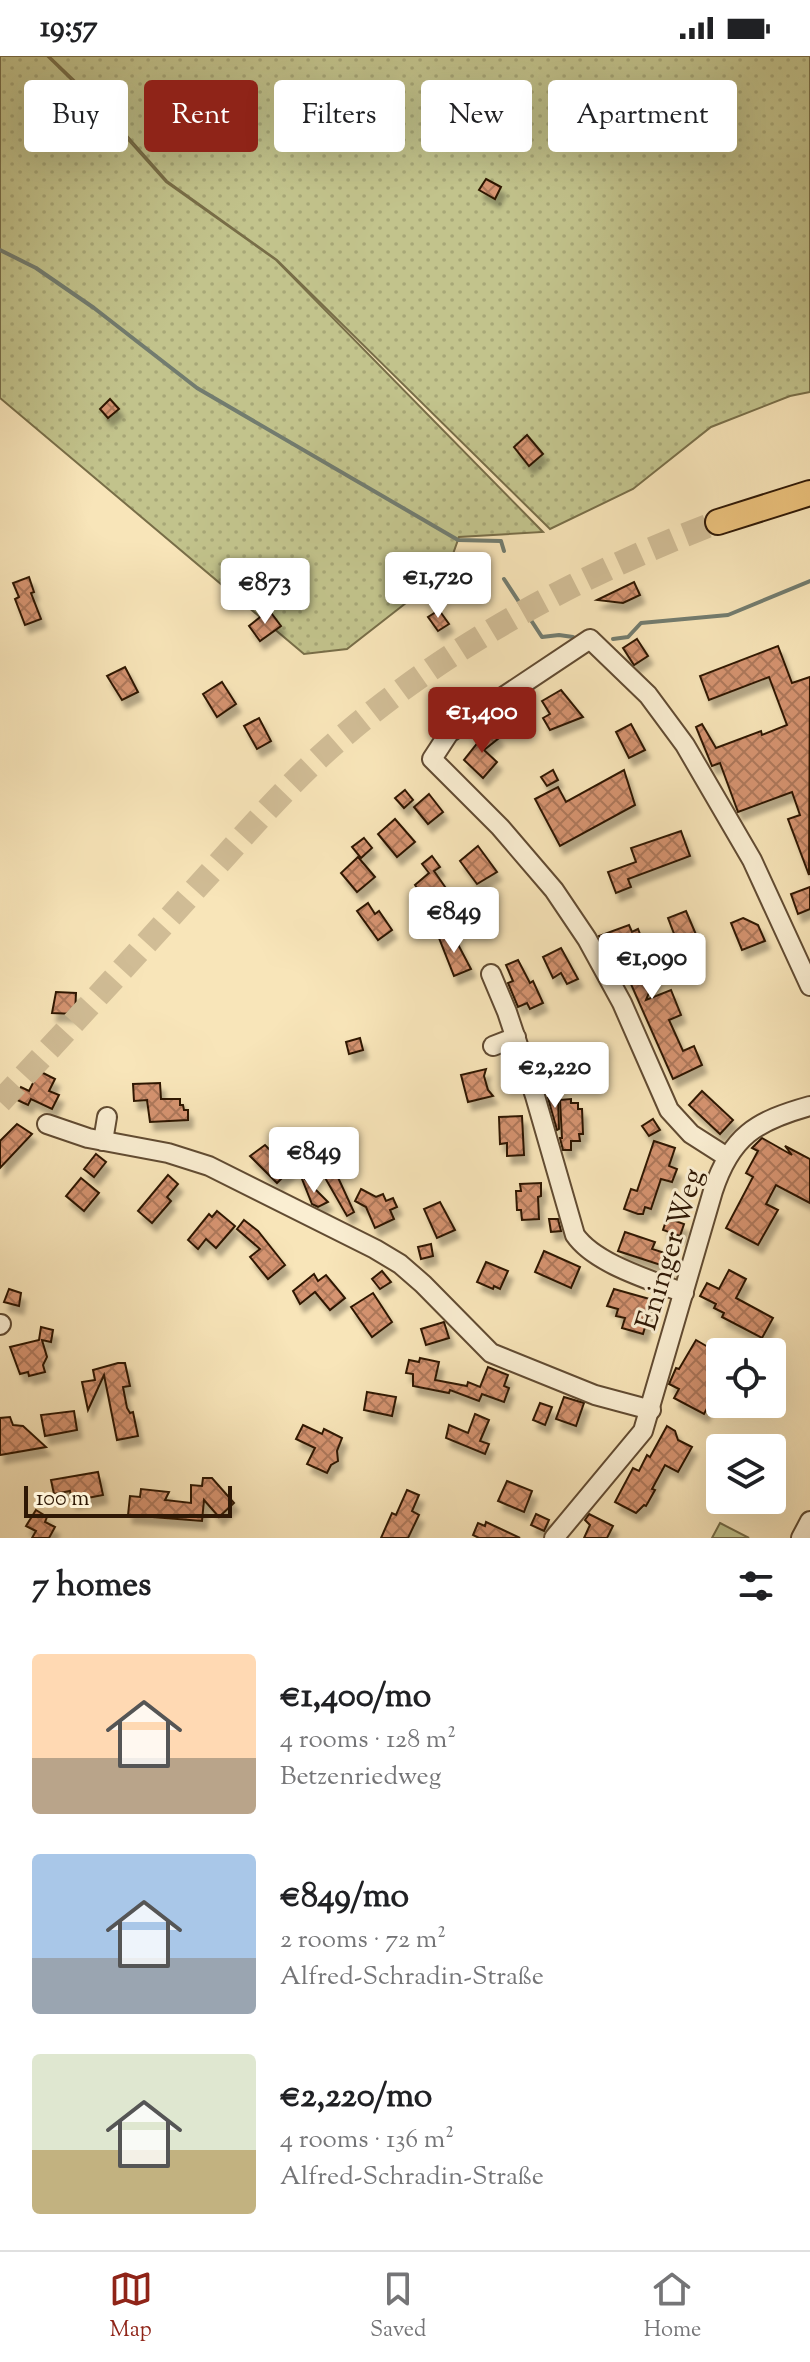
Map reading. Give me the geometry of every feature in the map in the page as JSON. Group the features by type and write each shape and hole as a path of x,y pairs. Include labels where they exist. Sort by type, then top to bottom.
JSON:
{"main road":[{"path":"718,522 810,493"}],"street":[{"name":"Eninger Weg","path":"554,1538 638,1438 651,1410 713,1191 727,1157 691,1134 669,1110 622,1003 587,939 554,890 500,827 432,759 449,733 590,639 648,695 685,745 752,860 810,986"},
{"path":"491,974 516,1037 545,1126 575,1235 597,1256 684,1293"},
{"path":"493,1046 516,1037"},
{"path":"727,1157 739,1141 758,1125 780,1114 810,1106"},
{"path":"103,1141 107,1117"},
{"path":"47,1124 103,1141 182,1156 223,1172 400,1264 491,1353 595,1395 651,1410"},
{"path":"801,1538 810,1521"}],"green space":[{"path":"0,56 47,56 72,80 24,80 24,152 128,152 128,140 166,182 276,260 543,532 459,537 447,571 347,649 304,654 0,398"},
{"path":"49,56 810,56 810,392 790,396 711,427 633,489 550,529 277,260 167,181 128,137 128,80 74,80"},
{"path":"720,1523 749,1538 712,1538"}],"building":[{"path":"486,179 501,187 495,199 479,190"},
{"path":"110,399 119,409 108,418 100,409"},
{"path":"527,435 543,454 529,466 514,447"},
{"path":"29,577 34,592 31,593 41,619 25,625 15,599 19,597 13,583"},
{"path":"634,582 640,595 623,603 597,600"},
{"path":"269,610 281,626 260,641 249,626"},
{"path":"439,610 449,624 438,631 428,617"},
{"path":"637,639 648,656 634,665 623,648"},
{"path":"778,646 792,683 810,677 809,875 788,819 800,815 792,792 738,812 720,763 712,766 696,727 702,724 716,748 787,725 769,677 709,700 700,676"},
{"path":"125,667 138,692 122,700 107,676"},
{"path":"222,682 236,704 217,717 203,694"},
{"path":"561,690 583,717 550,730 543,718 550,714 542,701"},
{"path":"259,718 271,741 257,749 244,726"},
{"path":"631,724 645,750 629,758 616,732"},
{"path":"492,729 499,738 484,750 497,762 483,778 464,760"},
{"path":"553,770 558,780 547,786 541,777"},
{"path":"624,770 635,805 560,846 535,799 558,787 566,802"},
{"path":"405,790 413,800 404,808 395,798"},
{"path":"429,794 443,812 428,824 414,807"},
{"path":"395,819 415,842 397,857 378,834"},
{"path":"681,831 690,856 628,879 631,887 616,893 608,872 636,862 631,848"},
{"path":"364,838 372,848 361,858 352,847"},
{"path":"478,846 497,872 477,884 460,861"},
{"path":"432,856 440,867 434,871 450,894 431,908 415,885 429,873 422,864"},
{"path":"358,857 375,877 357,892 341,873"},
{"path":"810,887 810,909 798,914 791,894"},
{"path":"368,903 375,914 379,911 392,930 378,940 357,911"},
{"path":"686,911 697,937 678,944 668,918"},
{"path":"743,918 758,925 765,941 742,950 731,923"},
{"path":"629,925 632,932 638,929 645,947 639,950 647,970 655,978 646,1000 671,990 681,1015 669,1020 683,1051 694,1046 702,1065 673,1079 619,957 612,944 605,947 599,936"},
{"path":"452,933 471,969 454,976 439,938"},
{"path":"561,948 578,979 567,984 561,973 553,978 543,957"},
{"path":"518,960 530,983 533,981 543,1003 530,1009 527,1003 518,1007 508,983 513,981 506,965"},
{"path":"56,992 76,993 75,1014 52,1013"},
{"path":"360,1038 363,1050 349,1054 346,1042"},
{"path":"486,1069 484,1076 493,1096 468,1102 461,1075"},
{"path":"39,1071 55,1079 49,1091 59,1095 52,1109 31,1099 28,1105 15,1099 21,1087 29,1091"},
{"path":"160,1083 161,1099 180,1099 180,1105 188,1110 188,1120 150,1122 147,1100 134,1101 133,1084"},
{"path":"702,1091 733,1120 720,1134 689,1105"},
{"path":"558,1097 559,1129 557,1130 548,1098"},
{"path":"571,1099 571,1103 578,1103 578,1109 582,1109 583,1134 579,1134 580,1141 571,1141 571,1150 563,1150 560,1100"},
{"path":"522,1116 524,1155 507,1156 507,1143 500,1144 499,1117"},
{"path":"653,1119 660,1130 649,1136 642,1126"},
{"path":"17,1124 32,1134 0,1168 0,1141"},
{"path":"762,1138 792,1155 785,1146 810,1159 810,1203 776,1185 766,1204 778,1210 758,1245 726,1228 753,1177 746,1173 758,1151 752,1148"},
{"path":"283,1141 295,1153 287,1161 293,1167 277,1183 250,1156 265,1145 272,1152"},
{"path":"654,1141 675,1148 669,1166 677,1169 672,1182 661,1179 651,1209 645,1207 643,1214 638,1214 624,1209 631,1189 637,1191"},
{"path":"96,1154 106,1162 94,1177 84,1169"},
{"path":"335,1171 354,1212 347,1216 324,1176"},
{"path":"300,1174 328,1202 318,1207 312,1204"},
{"path":"168,1175 178,1184 167,1197 171,1201 152,1223 138,1211"},
{"path":"81,1178 99,1193 84,1211 66,1196"},
{"path":"541,1183 539,1219 522,1220 521,1210 517,1210 516,1191 521,1191 520,1184"},
{"path":"361,1189 376,1197 383,1194 386,1201 393,1198 397,1207 390,1210 394,1219 375,1228 366,1207 355,1201"},
{"path":"440,1202 455,1230 437,1238 424,1209"},
{"path":"217,1211 235,1226 216,1248 206,1239 198,1249 188,1240 209,1214 212,1217"},
{"path":"667,1218 684,1224 680,1236 663,1230"},
{"path":"549,1219 558,1219 561,1231 551,1232"},
{"path":"244,1220 258,1231 285,1265 268,1279 250,1257 260,1249 237,1229"},
{"path":"625,1232 655,1242 652,1249 674,1256 670,1268 618,1251"},
{"path":"431,1244 433,1256 421,1259 418,1247"},
{"path":"544,1251 580,1267 571,1288 535,1272"},
{"path":"486,1262 508,1271 500,1289 477,1282"},
{"path":"729,1270 746,1279 736,1298 773,1318 762,1338 722,1317 724,1313 714,1308 716,1304 700,1296 707,1283 719,1289"},
{"path":"382,1271 391,1282 380,1289 372,1279"},
{"path":"314,1274 318,1281 326,1275 345,1298 330,1310 315,1292 300,1304 293,1291"},
{"path":"9,1289 21,1293 19,1306 4,1302"},
{"path":"614,1289 653,1300 643,1334 622,1328 625,1318 616,1316 618,1309 607,1306"},
{"path":"373,1293 392,1322 372,1337 351,1307"},
{"path":"444,1322 449,1338 426,1345 421,1329"},
{"path":"41,1327 53,1330 51,1342 42,1340 47,1357 43,1365 45,1372 29,1376 28,1372 20,1374 10,1347 39,1340"},
{"path":"696,1340 706,1346 704,1414 674,1398 679,1389 669,1384 676,1368 679,1369"},
{"path":"420,1358 439,1362 435,1380 467,1386 468,1382 480,1387 488,1367 508,1375 504,1386 509,1388 504,1402 482,1394 479,1401 450,1390 449,1393 413,1386 413,1374 406,1373 409,1360 419,1362"},
{"path":"125,1363 130,1386 123,1387 138,1436 117,1440 104,1375 88,1410 82,1382 95,1380 93,1370"},
{"path":"367,1392 396,1397 392,1416 364,1410"},
{"path":"564,1397 584,1403 576,1426 556,1419"},
{"path":"540,1403 552,1407 545,1425 533,1420"},
{"path":"74,1411 77,1430 45,1436 41,1415"},
{"path":"475,1414 489,1420 480,1441 489,1444 485,1454 446,1438 449,1425 468,1433"},
{"path":"10,1417 13,1425 23,1426 46,1447 0,1455 0,1418"},
{"path":"303,1425 322,1434 324,1429 342,1438 337,1451 338,1461 331,1465 327,1473 307,1464 315,1448 296,1439"},
{"path":"667,1426 675,1431 678,1440 692,1447 678,1472 665,1465 646,1506 636,1513 615,1502 633,1468 639,1471"},
{"path":"98,1472 103,1495 72,1501 70,1491 54,1494 51,1480"},
{"path":"203,1478 212,1478 234,1503 219,1517 204,1500 202,1521 128,1515 130,1496 140,1497 141,1489 169,1492 165,1500 191,1503 191,1485 202,1486"},
{"path":"507,1481 532,1491 524,1512 498,1501"},
{"path":"407,1490 419,1495 412,1511 419,1515 408,1538 381,1538 392,1513 396,1515"},
{"path":"36,1510 47,1517 45,1522 55,1527 49,1538 32,1538 36,1531 26,1526"},
{"path":"536,1514 549,1520 544,1531 531,1525"},
{"path":"589,1514 613,1526 607,1538 584,1538 590,1525 585,1520"},
{"path":"486,1522 520,1538 479,1538 473,1535 478,1523 485,1526"}],"waterway":[{"path":"0,250 36,268 94,308 197,388 458,540 501,541 504,551"},
{"path":"504,579 542,637 573,637"},
{"path":"613,639 628,637 641,623 728,615 810,581"}],"tunnel":[{"path":"0,1102 281,795 376,709 421,676 516,616 615,565 718,522"}]}
